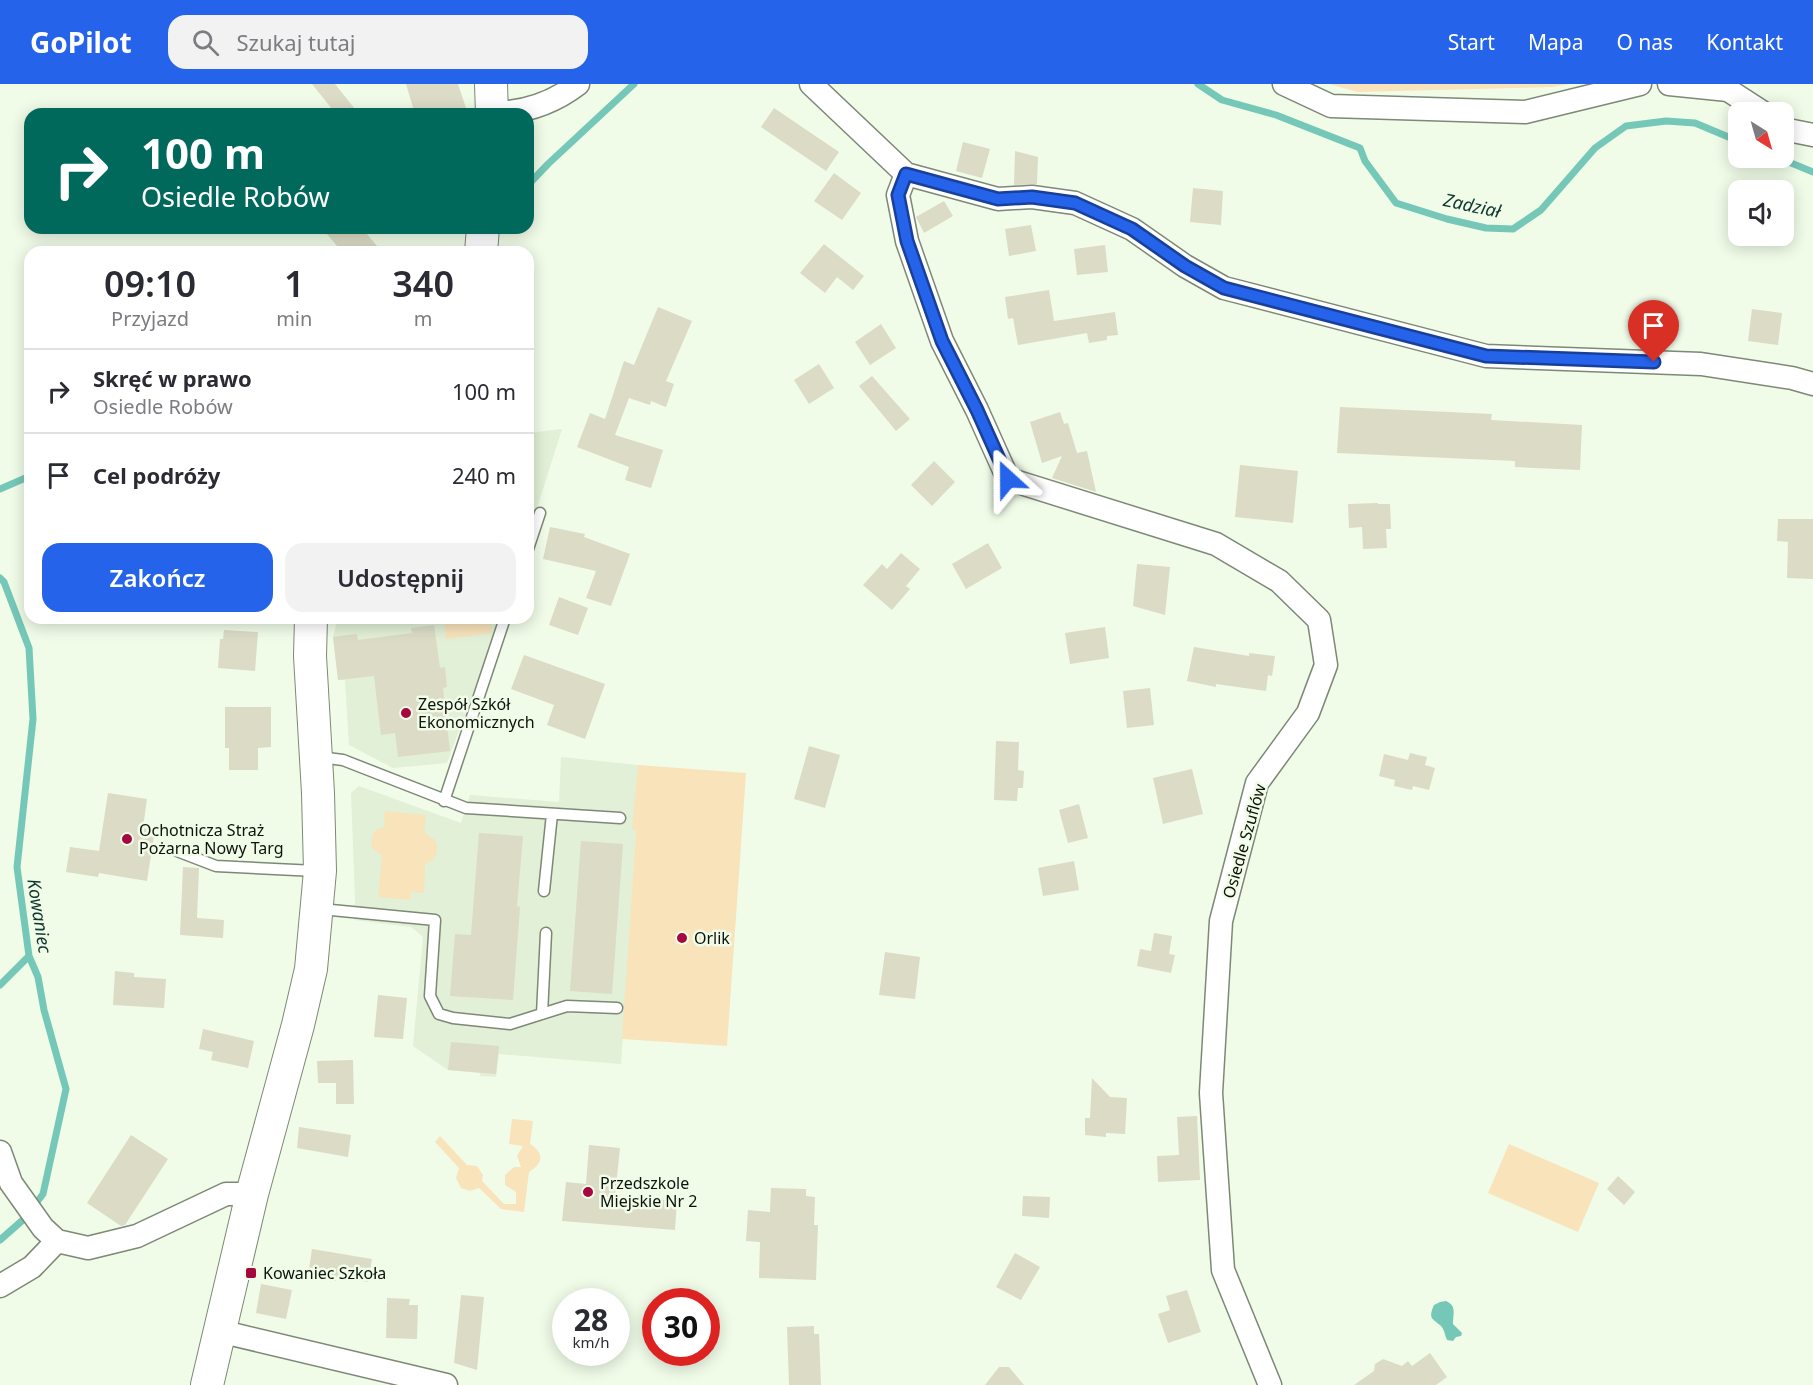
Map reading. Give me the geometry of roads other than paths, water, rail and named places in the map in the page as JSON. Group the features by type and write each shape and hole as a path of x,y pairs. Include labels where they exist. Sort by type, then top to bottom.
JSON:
{"street":[{"path":"532,108 554,100 578,84"},
{"path":"811,84 906,174 998,199 1032,197 1075,203 1132,229 1185,266 1224,288 1486,356 1701,364 1792,378 1813,384"},
{"path":"1284,84 1331,106 1525,112 1640,84"},
{"path":"1669,84 1728,90 1747,102"},
{"path":"492,104 509,108"},
{"path":"1794,131 1813,135"},
{"name":"Osiedle Szuflów","path":"906,174 898,195 907,241 942,341 977,410 1008,479 1216,544 1279,581 1319,620 1326,665 1308,713 1257,783 1221,921 1211,1093 1223,1270 1270,1385"},
{"path":"207,1385 252,1194 311,969 320,871 310,656 311,624"},
{"path":"0,1152 11,1184 50,1234 88,1248 137,1236 226,1194 252,1194"},
{"path":"0,1286 32,1267 50,1234"},
{"path":"219,1331 446,1385"}],"lane":[{"path":"534,531 540,513"},
{"path":"444,801 503,624"},
{"path":"316,756 343,760 466,808 620,818"},
{"path":"544,891 552,814"},
{"path":"177,850 216,866 320,871"},
{"path":"317,908 435,920 430,996 439,1014 453,1018 510,1024 567,1006 617,1008"},
{"path":"542,1014 546,933"}],"water":[{"path":"1446,1301 1453,1308 1453,1324 1462,1333 1453,1341 1447,1340 1442,1327 1431,1316 1434,1305"}],"waterway":[{"name":"Kowaniec","path":"534,179 634,84"},
{"name":"Zadział","path":"1198,84 1222,100 1276,115 1360,148 1365,161 1396,203 1486,228 1513,229 1541,210 1595,148 1626,126 1666,121 1695,123 1728,137"},
{"name":"Zadział","path":"1794,164 1813,172"},
{"name":"Kowaniec","path":"0,489 24,479"},
{"name":"Kowaniec","path":"0,578 4,582 29,648 33,719 17,867 29,956 38,977 44,1010 66,1089 43,1194 24,1219 0,1240"},
{"path":"0,985 29,956"}],"place":[{"name":"Zespół Szkół Ekonomicznych","path":"406,713"},
{"name":"Ochotnicza Straż Pożarna Nowy Targ","path":"127,839"},
{"name":"Orlik","path":"682,938"},
{"name":"Przedszkole Miejskie Nr 2","path":"588,1192"},
{"name":"Kowaniec Szkoła","path":"251,1273"}]}
